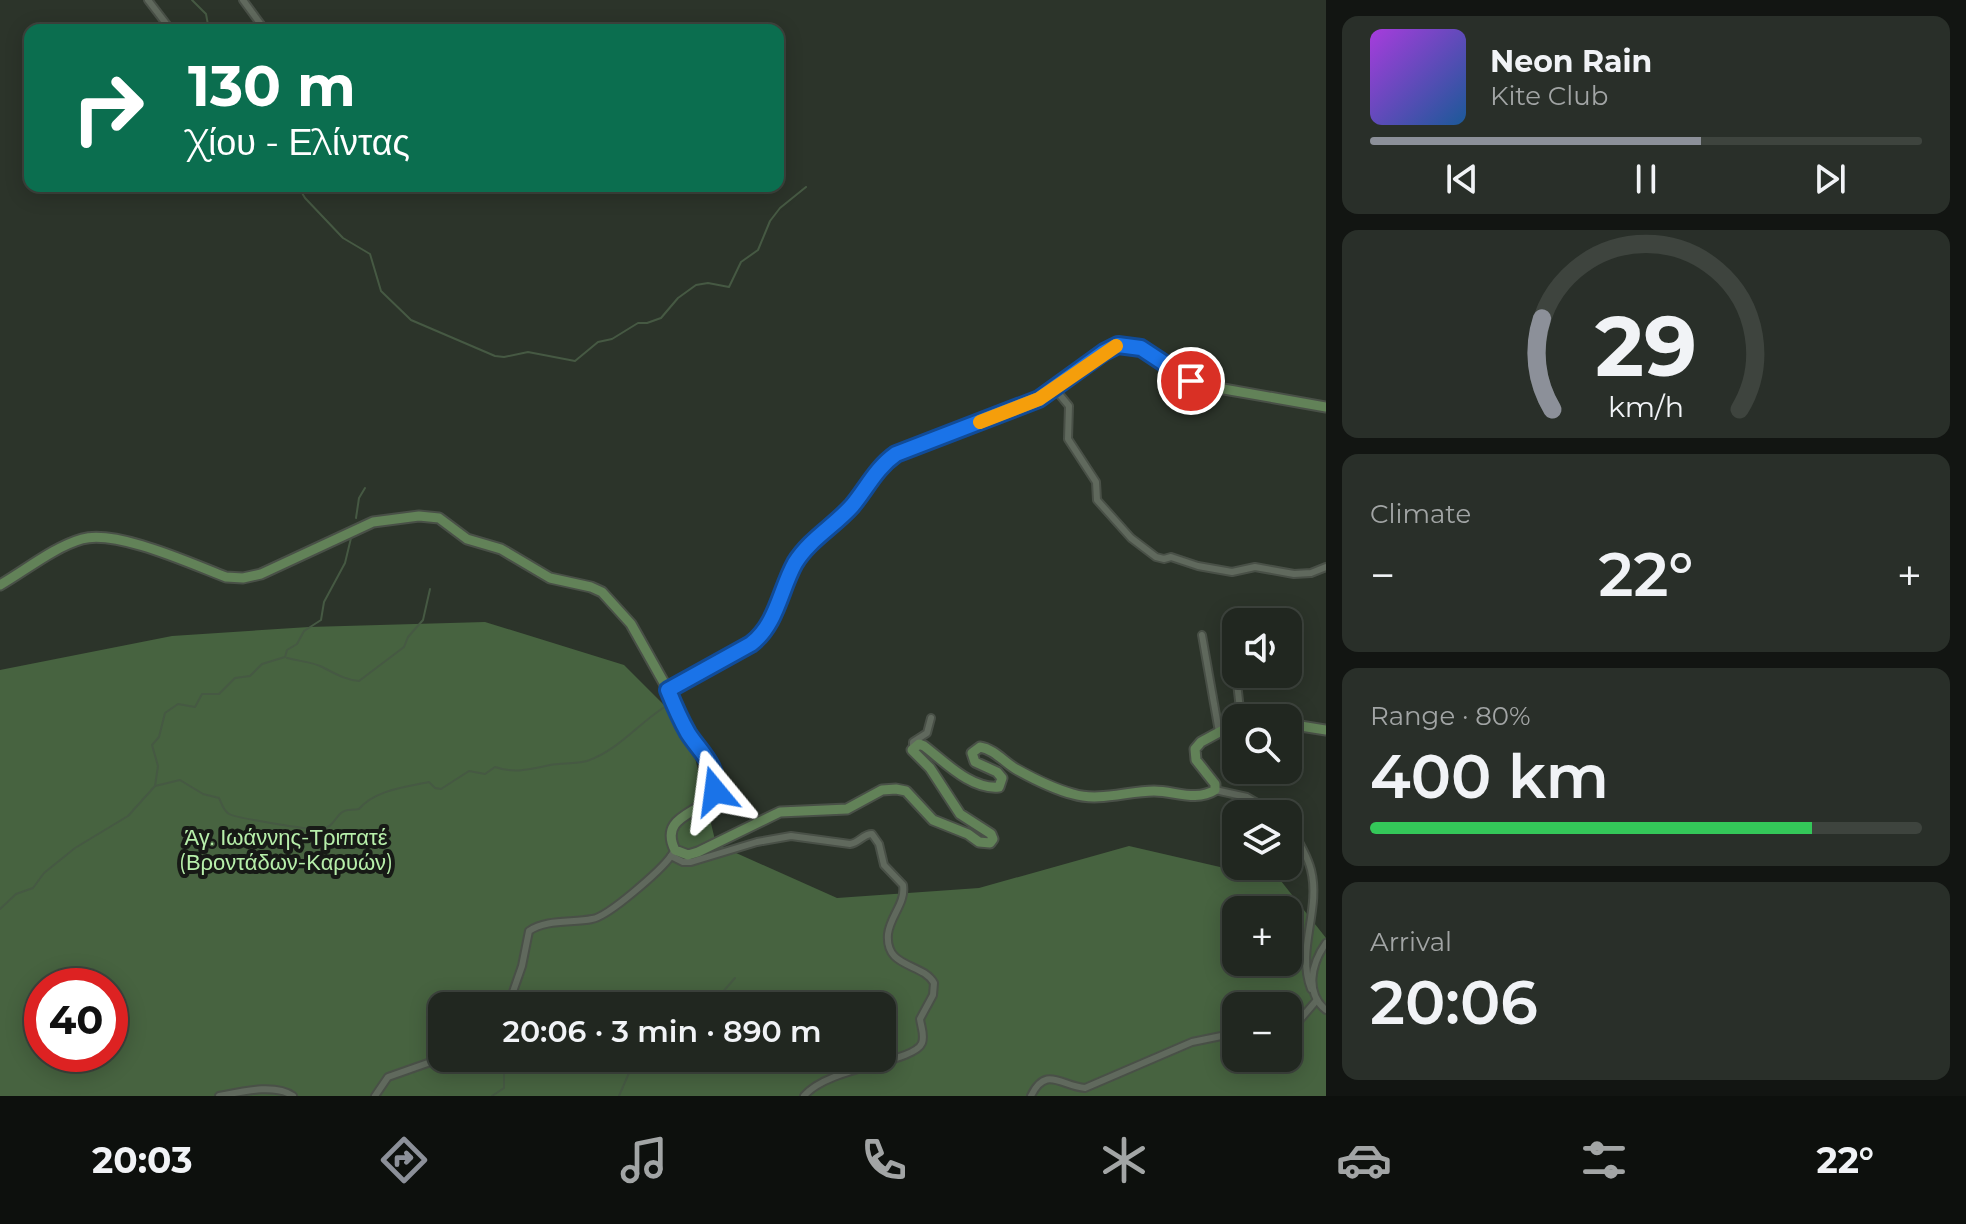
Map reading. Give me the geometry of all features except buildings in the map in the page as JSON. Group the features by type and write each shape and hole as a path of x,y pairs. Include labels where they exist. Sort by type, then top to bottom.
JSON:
{"main road":[{"path":"668,690 761,636 800,556 852,505 886,461 896,454 1026,405 1055,389 1104,352 1125,345 1141,348 1201,385 1326,407"},
{"path":"0,585 71,543 88,537 123,540 226,577 243,578 287,564 370,523 395,518 445,519 467,539 501,549 550,578 583,584 602,592 631,624 687,731 709,761 716,782 710,798 675,825 671,838 673,853 688,855 780,812 847,809 882,790 896,789 906,791 933,820 968,834 979,842 986,844 992,841 987,831 960,814 913,748 919,744 970,780 989,787 999,787 1002,778 973,759 972,753 980,747 988,748 1039,781 1082,797 1155,791 1197,796 1215,790 1214,781 1195,758 1195,749 1222,730"},
{"path":"1302,726 1326,730"}],"street":[{"path":"148,0 166,24"},
{"path":"243,0 261,24"},
{"path":"1055,389 1069,406 1068,439 1096,482 1097,500 1131,538 1156,557 1171,557 1232,572 1255,567 1294,574 1311,573 1326,567"},
{"path":"1202,635 1219,732"},
{"path":"913,748 913,742 927,733 931,718"},
{"path":"1215,790 1252,800"},
{"path":"513,992 529,931 541,925 598,918 659,870 673,853 683,862 691,862 757,842 791,836 850,844 872,834 879,844 886,868 903,885 904,895 890,925 892,953 901,963 925,973 934,983 933,995 921,1016 924,1034 921,1045 912,1054 853,1069 813,1087 804,1096"},
{"path":"1302,852 1311,870 1314,895 1306,948 1307,976 1316,1001 1326,1010"},
{"path":"1311,989 1318,958 1326,943"},
{"path":"1302,1017 1316,1001"},
{"path":"1031,1096 1043,1080 1057,1080 1085,1088 1192,1042 1222,1036"},
{"path":"375,1096 388,1077 428,1063"},
{"path":"219,1096 275,1090 286,1091 293,1096"}],"green space":[{"name":"Άγ. Ιωάννης-Τριπατέ (Βροντάδων-Καρυών)","path":"485,622 624,665 688,729 716,844 837,898 979,888 1129,846 1222,867 1222,880 1281,881 1293,896 1222,896 1222,976 1302,976 1302,908 1326,938 1326,1096 0,1096 0,670 172,636 309,627"}],"waterway":[{"path":"192,0 206,14 208,24"},
{"path":"302,192 343,238 370,254 381,291 411,320 495,356 528,352 575,361 598,342 612,339 638,323 661,318 678,298 696,285 708,283 729,287 741,262 758,250 770,221 780,208 806,187"},
{"path":"356,518 359,498 365,488"},
{"path":"0,909 16,894 33,888 44,873 75,848 128,816 155,786 158,766 152,745 159,737 165,713 178,704 195,707 202,694 219,694 235,678 250,676 262,664 285,657 287,650 297,644 304,631 321,620 324,602 345,563 351,538"},
{"path":"287,658 359,681 404,647 408,637 423,620 430,589"},
{"path":"155,786 180,780 203,794 219,798 229,814 275,824 322,829 331,825 343,811 359,809 373,797 401,788 429,782 441,789 469,771 485,774 495,767 522,770 587,761 617,744 663,708"},
{"path":"723,992 735,978"},
{"path":"492,1096 504,1088 504,1072"},
{"path":"619,1096 629,1072"}],"slow traffic":[{"path":"980,422 1039,399 1116,346"}],"route":[{"path":"715,791 711,765 687,731 668,690 711,668 761,636 776,610 795,563 815,539 852,505 882,464 896,454 1039,399 1118,345 1141,348 1191,381"}]}
